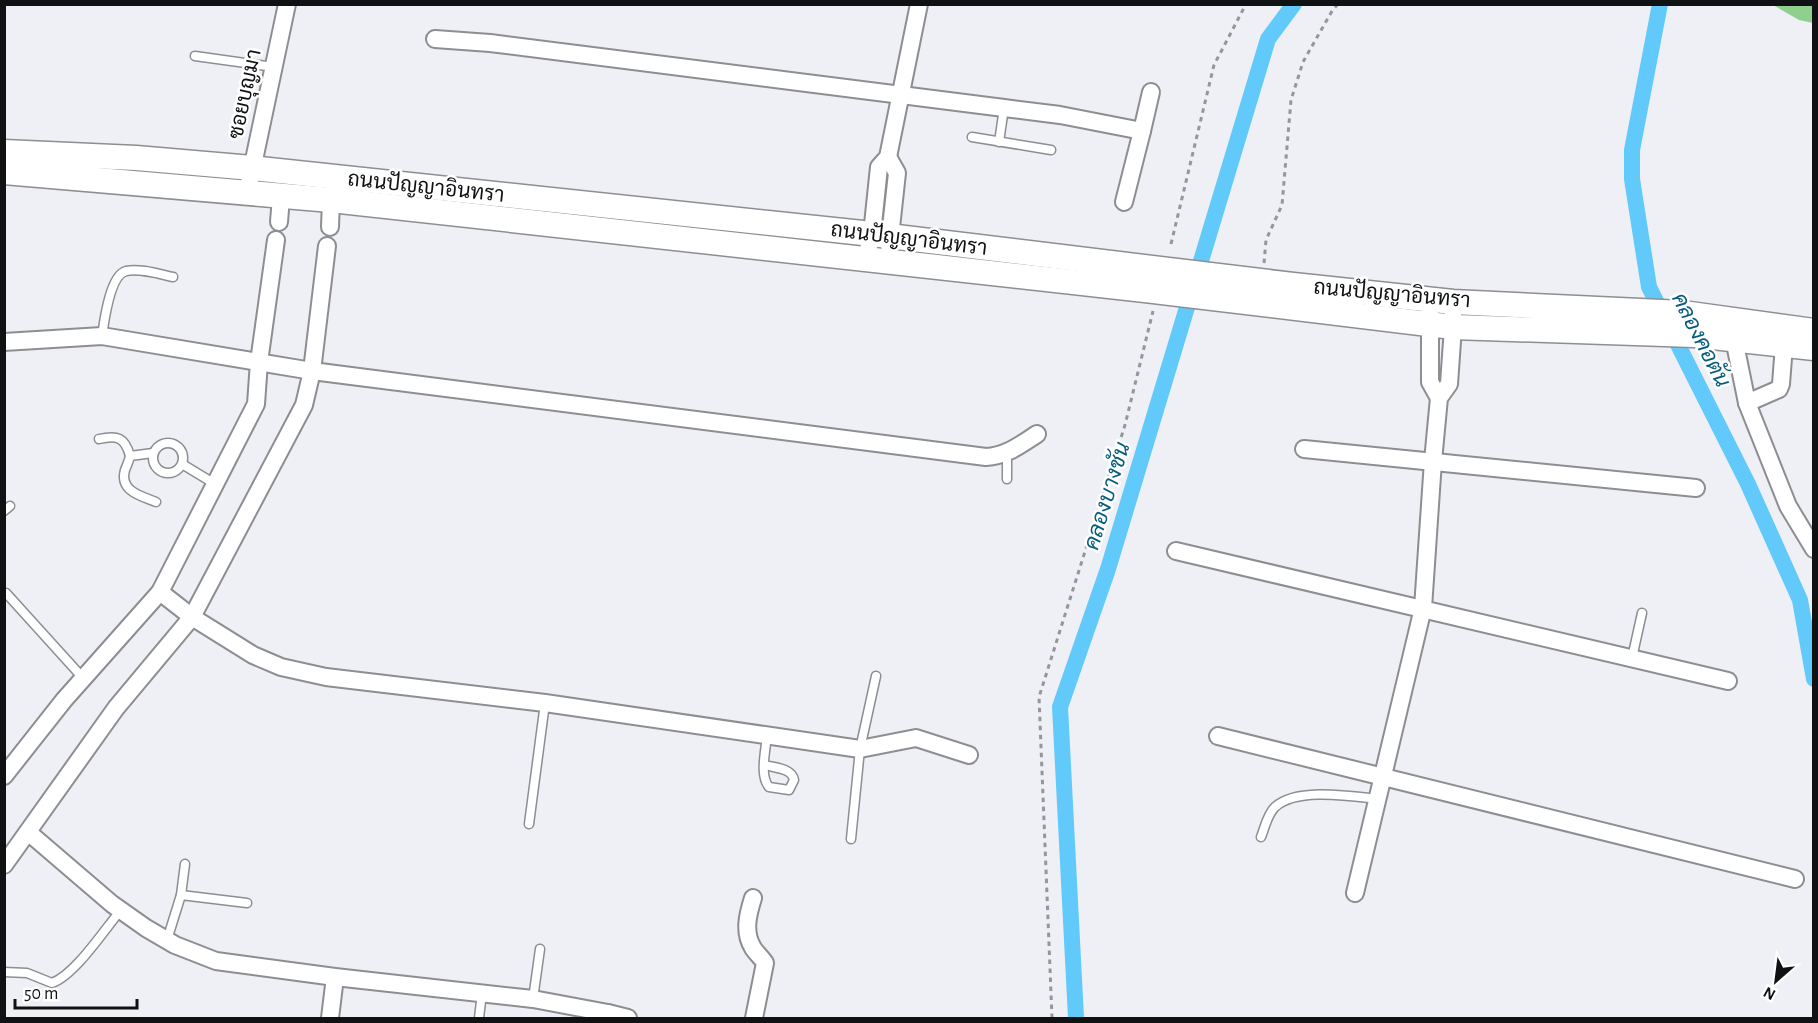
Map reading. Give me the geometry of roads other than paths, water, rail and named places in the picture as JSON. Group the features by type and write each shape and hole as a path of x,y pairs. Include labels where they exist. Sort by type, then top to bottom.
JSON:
{"main road":[{"name":"ถนนปัญญาอินทรา","path":"4,152 136,158 252,168 881,236 1148,289"},
{"name":"ถนนปัญญาอินทรา","path":"4,172 331,200 1148,289 1251,287 1683,313 1814,331"},
{"name":"ถนนปัญญาอินทรา","path":"1251,287 1442,326 1694,335 1814,348"}],"street":[{"name":"ซอยบุญมา","path":"247,193 287,4"},
{"path":"877,260 881,236 879,167 888,157 919,4"},
{"path":"435,39 502,45 902,94 1060,115 1142,131"},
{"path":"1124,202 1151,92"},
{"path":"279,222 281,196"},
{"path":"330,228 331,200"},
{"path":"4,776 83,678 160,592 256,404 259,362 276,240"},
{"path":"4,865 117,708 192,617 304,405 312,371 327,246"},
{"path":"1355,893 1423,608 1439,398 1449,384 1441,300"},
{"path":"1439,398 1430,382 1442,326 1441,300"},
{"path":"4,342 102,336 312,371 986,457 1007,453 1037,434"},
{"path":"1734,339 1747,404 1788,506 1814,549"},
{"path":"1747,404 1779,389 1784,345"},
{"path":"1304,449 1696,488"},
{"path":"1176,551 1728,681"},
{"path":"160,592 192,617 253,656 281,667 326,676 545,703 860,749 916,738 969,755"},
{"path":"1218,736 1795,879"},
{"path":"28,832 121,910 167,940 216,961 533,999 608,1016 628,1018"},
{"path":"753,898 747,919 748,937 753,949 765,963 754,1018"},
{"path":"330,1018 335,977"}],"lane":[{"path":"195,56 274,67"},
{"path":"999,142 1004,108"},
{"path":"972,137 1051,150"},
{"path":"102,336 105,309 118,276 124,271 173,276"},
{"path":"99,440 111,437 127,444 130,456 125,472 125,484 130,491 156,502"},
{"path":"130,456 153,453 162,444 173,444 182,452 182,464 174,472 162,472 154,464 153,453"},
{"path":"1007,453 1007,479"},
{"path":"182,464 215,484"},
{"path":"6,593 83,678"},
{"path":"1632,658 1642,613"},
{"path":"851,839 860,749 876,676"},
{"path":"529,824 545,703"},
{"path":"765,765 767,735"},
{"path":"1261,837 1276,806 1305,795 1378,799"},
{"path":"167,940 181,895 184,864"},
{"path":"181,895 247,903"},
{"path":"4,972 27,973 52,983 61,980 72,970 121,910"},
{"path":"533,999 540,950"},
{"path":"479,1018 482,993"}],"waterway":[{"name":"คลองบางชัน","path":"1076,1018 1060,707 1108,569 1268,39 1294,4"},
{"name":"คลองคอตัน","path":"1660,4 1632,150 1632,179 1649,287 1748,484 1800,600 1814,679"}]}
